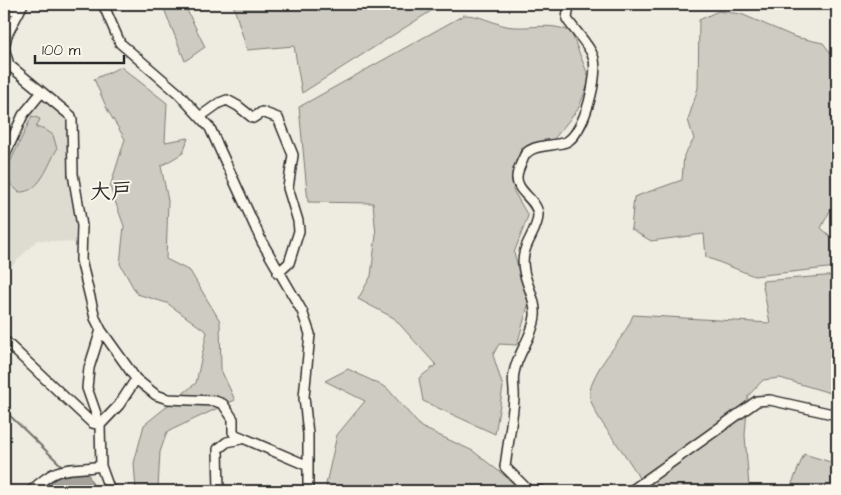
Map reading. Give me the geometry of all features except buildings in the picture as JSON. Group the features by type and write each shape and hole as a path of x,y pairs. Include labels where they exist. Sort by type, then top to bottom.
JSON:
{"street":[{"path":"103,4 120,43 201,116 217,140 278,273 302,311 310,334 304,397 308,434 306,465 308,491"},
{"path":"541,491 528,491 506,467 514,397 514,374 517,360 531,331 535,316 533,295 526,281 524,254 538,218 538,208 520,186 517,178 523,156 528,150 568,142 578,129 589,104 595,76 593,56 567,19 569,4"},
{"path":"4,6 21,8 4,48 4,54 10,65 41,93 71,116 73,174 82,226 81,260 95,318 101,330 136,379 160,397 176,400 215,401 223,404 233,418 233,432 241,438 306,465"},
{"path":"4,157 22,116 41,93"},
{"path":"201,116 226,100 238,106 253,118 262,112 278,118 292,155 288,188 298,221 299,231 289,263 278,273"},
{"path":"101,330 89,368 87,388 100,425 102,466 110,491"},
{"path":"4,340 92,423 100,425"},
{"path":"100,425 118,405 136,379"},
{"path":"631,491 757,401 770,400 837,415"},
{"path":"219,491 218,449 227,442 241,438"},
{"path":"31,491 42,480 61,469 102,466"}],"shaded area":[{"path":"162,4 184,4 205,47 185,61"},
{"path":"233,4 442,4 302,93 294,46 247,50"},
{"path":"718,11 741,14 795,37 823,43 837,61 837,197 821,228 837,242 837,267 754,276 706,257 704,234 651,241 631,229 634,197 682,180 684,155 694,139 688,120 698,88 699,20"},
{"path":"464,15 480,17 506,26 547,26 571,32 590,80 578,109 554,139 521,147 513,190 528,216 514,253 529,302 517,345 499,344 493,355 503,387 495,434 423,401 419,378 436,365 394,318 358,299 371,276 376,235 373,203 308,202 299,107"},
{"path":"121,67 167,103 165,142 188,138 183,153 161,166 168,201 166,259 190,271 220,321 221,370 235,400 167,432 160,452 158,488 136,491 134,463 144,425 196,383 207,332 167,303 137,294 120,264 124,226 110,187 125,139 108,111 94,79"},
{"path":"43,97 69,118 79,243 37,240 5,273 4,164 19,126"},
{"path":"32,116 40,119 36,128 43,128 53,135 57,149 47,170 33,188 19,192 9,183 6,189 4,188 4,175"},
{"path":"837,275 837,395 780,378 763,380 748,396 745,435 749,487 766,491 643,491 632,467 596,413 591,401 590,391 598,371 623,335 633,315 770,323 762,281"},
{"path":"348,369 387,388 421,427 473,451 524,491 328,491 326,484 337,435 365,401 325,381"},
{"path":"804,454 837,464 837,491 789,491"},
{"path":"80,472 88,474 96,491 37,491 56,477 67,473"}],"waterway":[{"path":"4,410 62,466"}],"district":[{"name":"大戸","path":"111,191"}]}
